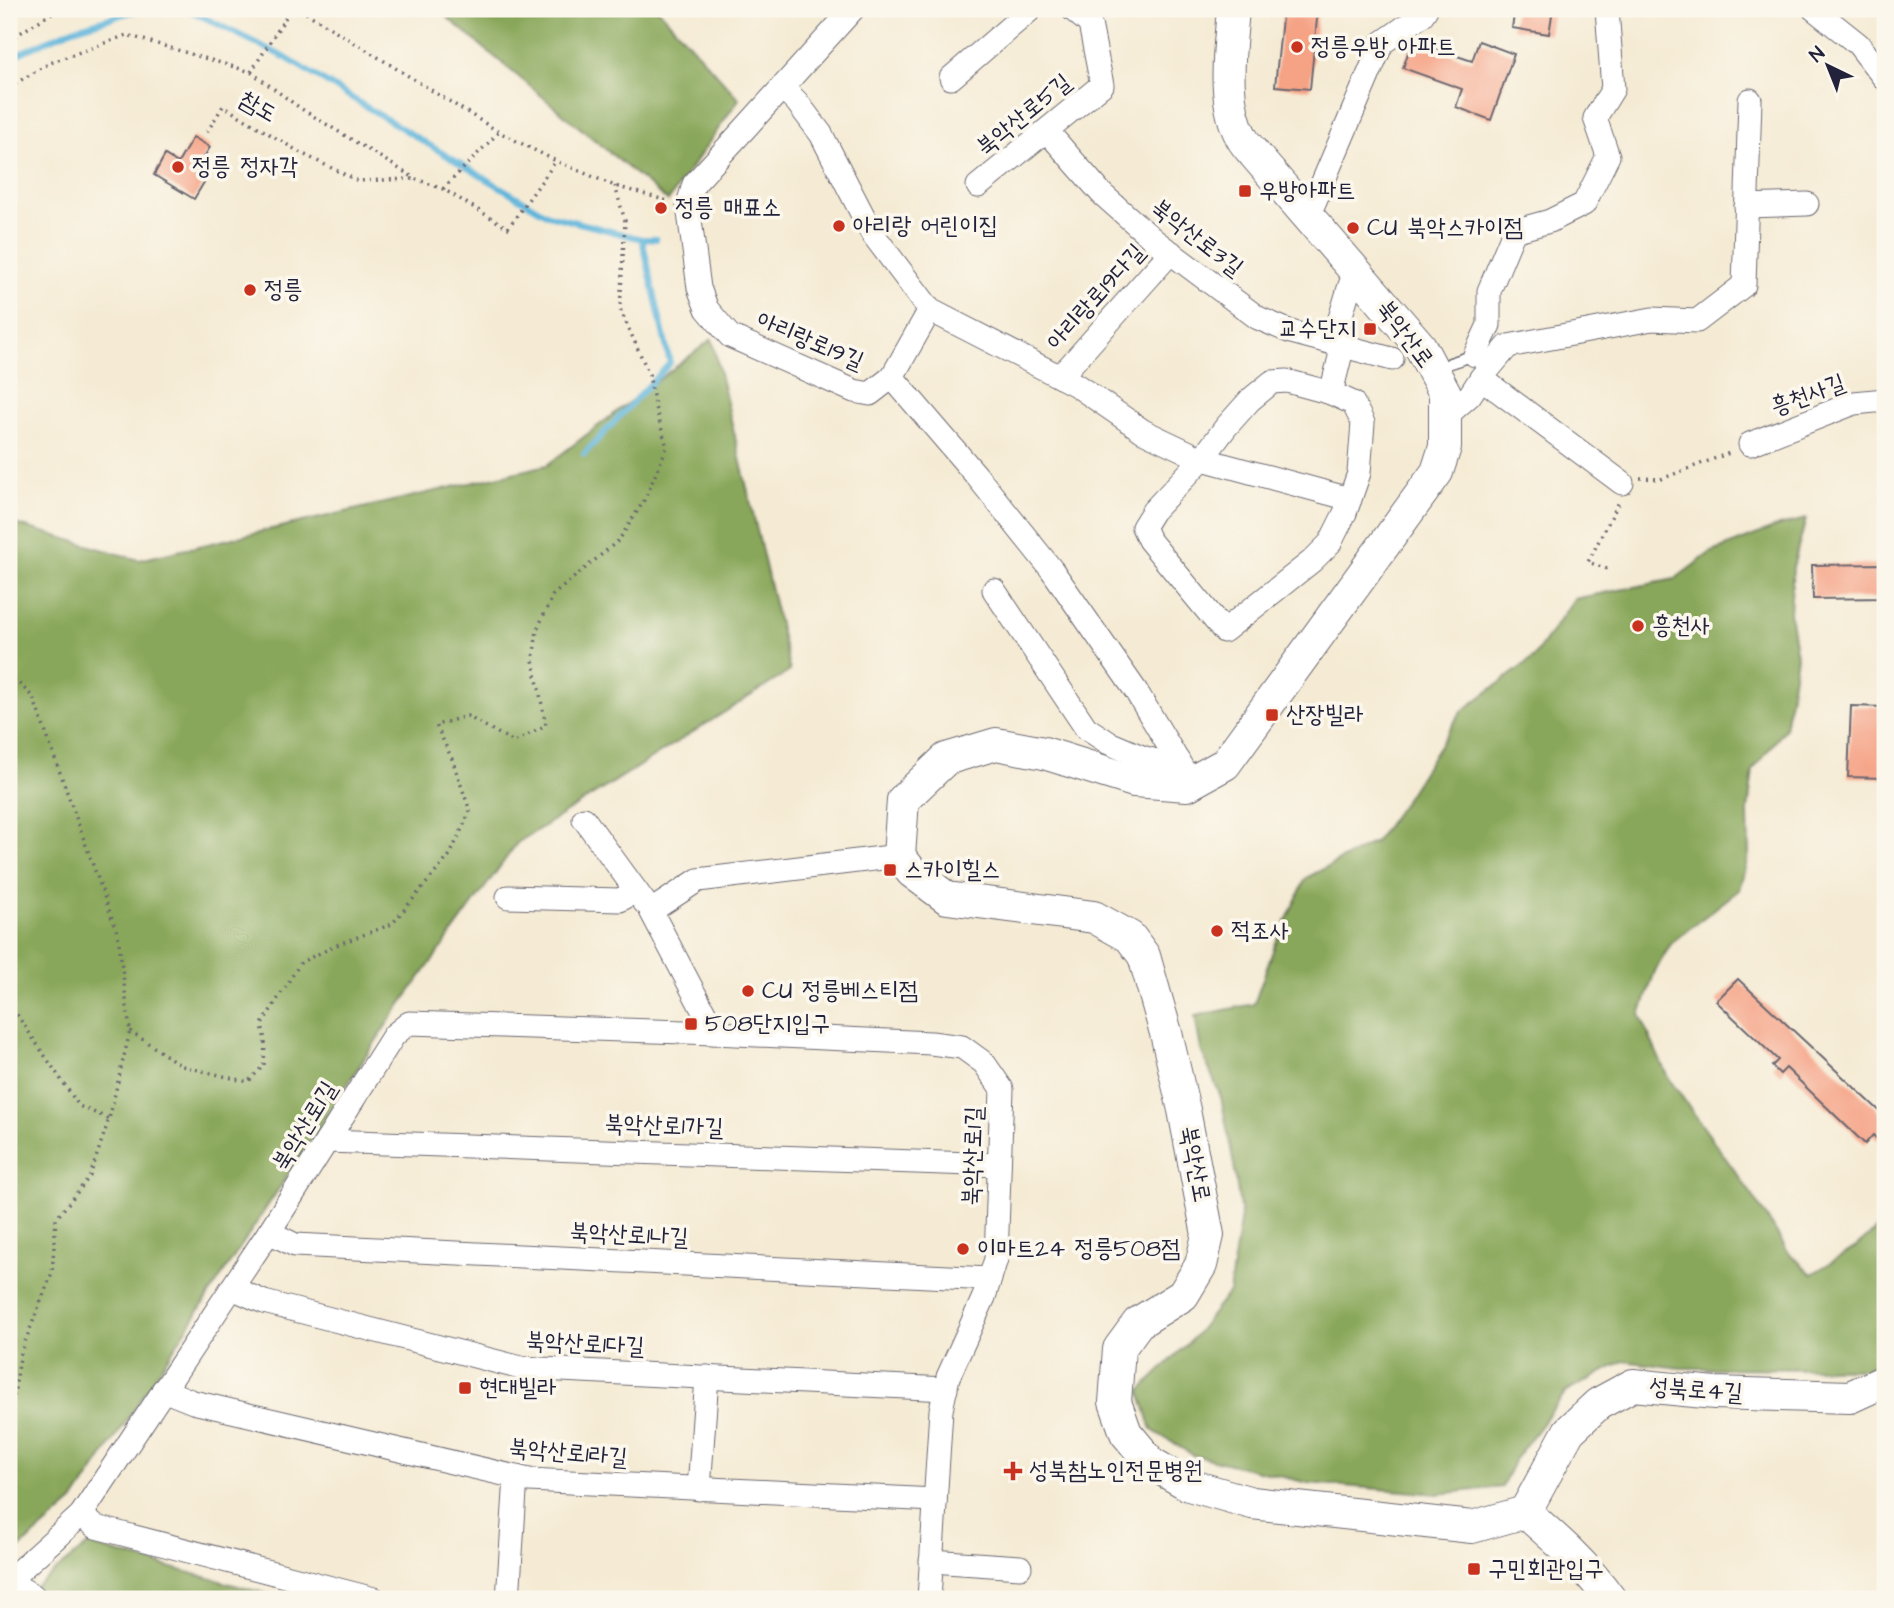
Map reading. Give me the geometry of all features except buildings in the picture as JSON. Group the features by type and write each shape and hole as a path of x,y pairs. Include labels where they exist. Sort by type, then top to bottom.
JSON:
{"street":[{"path":"688,205 694,184 853,9"},
{"path":"951,78 1031,9"},
{"name":"북악산로5길","path":"978,186 1102,85 1090,24 1072,9"},
{"name":"북악산로","path":"1183,773 1224,764 1437,472 1445,447 1445,393 1420,346 1241,136 1230,98 1233,9"},
{"path":"1308,217 1382,43 1422,15 1426,9"},
{"path":"1475,355 1489,325 1489,291 1514,231 1549,221 1584,204 1608,156 1595,118 1612,89 1607,9"},
{"path":"1829,13 1885,79"},
{"name":"아리랑로19다길","path":"782,87 821,134 872,233 930,310 1076,385 1143,431 1202,458 1350,499"},
{"path":"1445,417 1470,395 1508,346 1652,319 1697,321 1744,285 1750,100"},
{"name":"북악산로3길","path":"1046,131 1102,194 1155,241 1258,318 1291,332 1398,360"},
{"path":"1746,206 1807,204"},
{"name":"아리랑로19길","path":"688,205 699,288 706,309 730,335 854,391 870,394 892,377 930,310"},
{"name":"아리랑로19다길","path":"1059,377 1171,252"},
{"path":"1331,393 1343,345 1335,335 1350,285 1359,275"},
{"path":"892,377 976,475 1052,570 1136,691 1183,773"},
{"path":"1481,378 1624,487"},
{"path":"1287,381 1331,393 1353,403 1363,423 1359,473 1350,499 1329,543 1312,561 1224,631 1149,540 1143,527 1153,511 1250,400 1272,382 1287,381"},
{"name":"흥천사길","path":"1750,444 1854,403 1885,400"},
{"path":"994,590 1086,728 1109,743 1164,763 1183,773"},
{"path":"650,911 698,880 899,856 903,800 946,760 996,744 1044,753 1134,781 1183,773"},
{"path":"584,819 650,911 715,1033"},
{"name":"북악산로","path":"899,856 912,872 947,898 1094,917 1130,937 1144,956 1184,1110 1208,1235 1200,1265 1182,1295 1138,1323 1119,1349 1115,1402 1126,1433 1151,1463 1189,1485 1252,1503 1472,1527 1525,1512"},
{"path":"508,897 620,900 636,891"},
{"name":"북악산로1길","path":"9,1580 81,1515 270,1232 394,1035 409,1023 931,1043 962,1047 984,1063 1002,1089 996,1259 984,1297 948,1377 941,1410 929,1599"},
{"name":"북악산로1가길","path":"327,1141 999,1165"},
{"name":"북악산로1나길","path":"270,1232 295,1245 990,1279"},
{"name":"북악산로1다길","path":"232,1288 264,1302 521,1368 946,1389"},
{"path":"699,1489 706,1377"},
{"name":"성북로4길","path":"1525,1512 1569,1431 1598,1404 1633,1385 1715,1393 1850,1397 1885,1381"},
{"name":"북악산로1라길","path":"163,1390 193,1402 529,1480 935,1500"},
{"path":"508,1599 516,1477"},
{"path":"1525,1512 1595,1578 1609,1599"},
{"path":"81,1515 96,1527 374,1599"},
{"path":"931,1561 1020,1567"},
{"path":"9,1587 30,1599"}],"lane":[{"path":"1450,363 1508,346"}],"path":[{"path":"9,40 58,9"},
{"path":"251,72 291,9"},
{"path":"300,9 499,132 556,161 615,186 688,205"},
{"path":"9,86 50,63 127,35 251,72 300,108 416,179 443,189 508,228 556,161"},
{"name":"참도","path":"207,132 223,106 301,153 358,181 416,179"},
{"path":"443,189 499,132"},
{"path":"130,1031 182,1066 248,1082 264,1065 265,1041 262,1024 301,962 391,924 450,855 470,811 453,759 436,725 467,716 514,742 546,725 533,660 537,630 552,595 618,540 645,499 667,447 649,374 620,309 625,221 615,186"},
{"path":"1607,569 1588,562 1624,487 1661,479 1750,444"},
{"path":"9,674 33,697 118,935 130,1031 109,1119 90,1176 56,1219 52,1273 21,1352 9,1414"},
{"path":"9,1003 79,1106 109,1119"}],"green space":[{"path":"437,9 658,9 739,99 668,201"},
{"path":"712,339 790,671 517,843 389,1021 73,1502 9,1557 9,522 139,560 547,465"},
{"path":"1806,519 1793,567 1790,613 1797,657 1785,729 1753,770 1748,811 1749,854 1739,890 1672,942 1655,971 1640,1015 1667,1076 1755,1199 1789,1253 1812,1274 1856,1247 1885,1222 1885,1354 1867,1369 1680,1368 1623,1361 1566,1392 1515,1459 1502,1487 1438,1494 1308,1483 1193,1455 1152,1430 1140,1391 1193,1338 1229,1292 1241,1215 1221,1097 1201,1050 1195,1016 1254,1004 1275,945 1306,878 1375,842 1461,712 1533,658 1574,599 1675,579 1710,553 1776,527"},
{"path":"88,1545 286,1599 20,1599"}],"waterway":[{"path":"9,58 73,29 141,9"},
{"path":"187,9 286,58 548,215 642,239 656,239"},
{"path":"584,454 670,363 642,239"}],"place":[{"name":"정릉우방 아파트","path":"1297,47"},
{"name":"정릉 정자각","path":"178,167"},
{"name":"우방아파트","path":"1245,191"},
{"name":"정릉 매표소","path":"661,208"},
{"name":"아리랑 어린이집","path":"839,226"},
{"name":"CU 북악스카이점","path":"1353,228"},
{"name":"정릉","path":"250,290"},
{"name":"교수단지","path":"1370,329"},
{"name":"흥천사","path":"1638,626"},
{"name":"산장빌라","path":"1272,715"},
{"name":"스카이힐스","path":"890,870"},
{"name":"적조사","path":"1217,931"},
{"name":"CU 정릉베스티점","path":"748,991"},
{"name":"508단지입구","path":"691,1024"},
{"name":"이마트24 정릉508점","path":"963,1249"},
{"name":"현대빌라","path":"465,1388"},
{"name":"성북참노인전문병원","path":"1013,1471"},
{"name":"구민회관입구","path":"1474,1569"}]}
